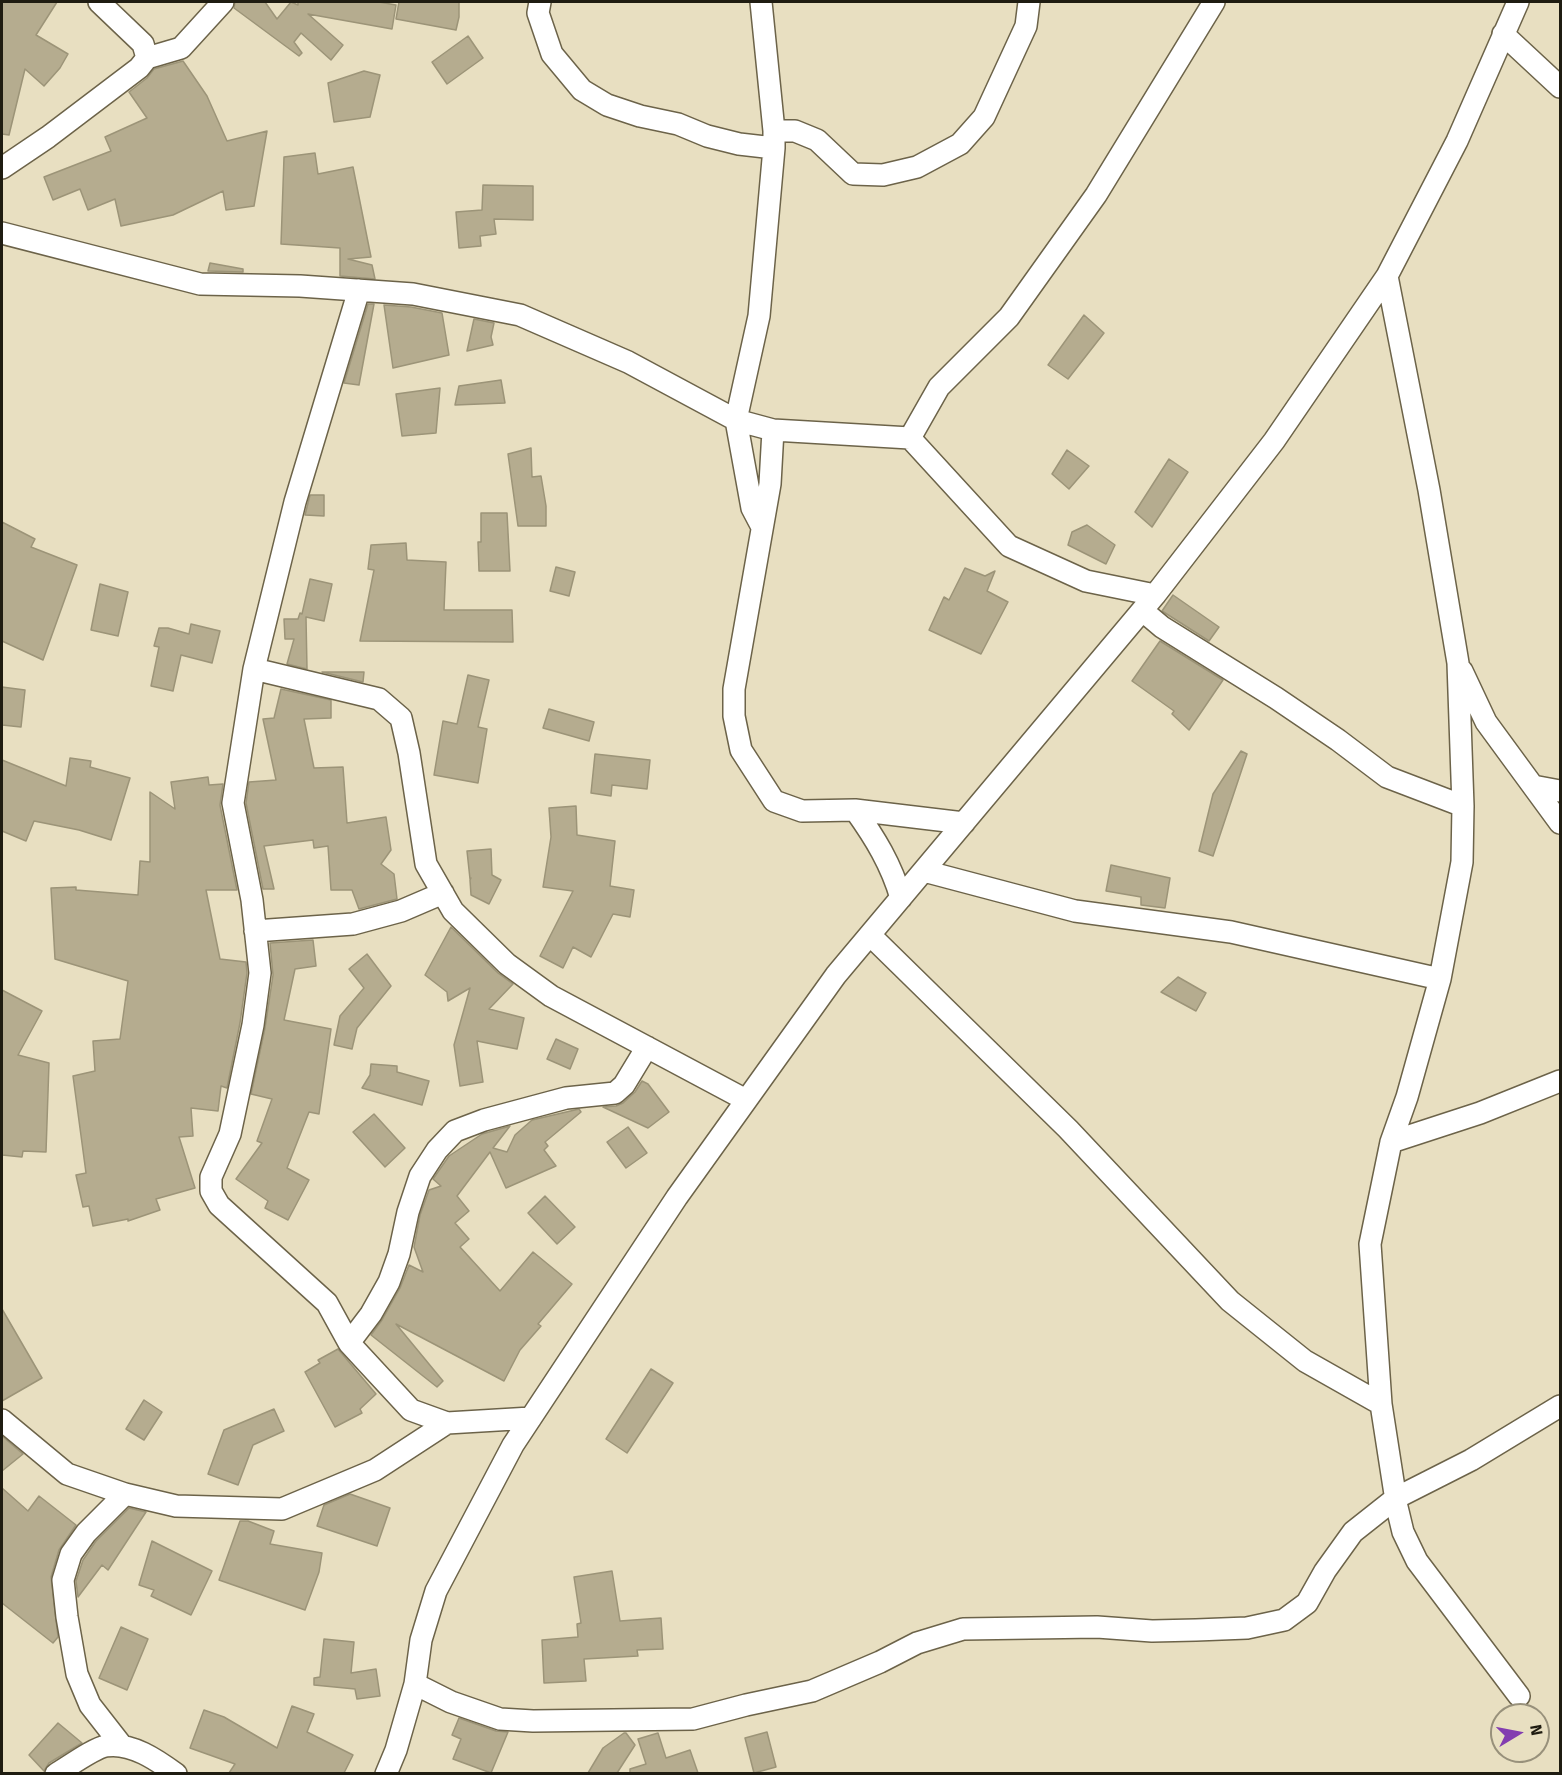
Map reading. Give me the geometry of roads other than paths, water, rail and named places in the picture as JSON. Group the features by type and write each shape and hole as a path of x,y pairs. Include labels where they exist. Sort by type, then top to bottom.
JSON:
{"street":[{"path":"99,2 142,44 147,58"},
{"path":"2,168 48,137 139,68 147,58 181,48 223,2"},
{"path":"540,2 538,13 552,54 582,90 607,105 640,116 678,124 707,136 739,144 774,139 795,131 817,140 853,174 883,175 917,167 960,144 984,117 1026,26 1029,2"},
{"path":"761,2 774,139 759,316 736,420 752,508 762,527"},
{"path":"910,438 939,387 1009,317 1096,195 1214,2"},
{"path":"387,1773 415,1684 421,1640 436,1591 513,1445 677,1197 836,975 1149,603 1274,441 1388,276 1457,141 1503,34 1511,4"},
{"path":"1503,34 1560,87"},
{"path":"2,233 200,284 300,286 413,294 520,315 628,362 736,420 773,430 910,438 1009,546 1086,581 1149,603 1162,627 1276,698 1387,777 1463,806"},
{"path":"1388,276 1430,490 1458,663 1463,806 1462,862 1440,979 1407,1097 1391,1142 1370,1244 1381,1404 1403,1532 1417,1561 1519,1696"},
{"path":"359,290 296,502 254,669 233,803 252,900 260,973 253,1025 230,1134 211,1177 211,1191 219,1205 327,1303 349,1343 411,1410 447,1423 531,1418"},
{"path":"773,430 770,484 734,689 734,716 741,750 774,801 802,811 855,810 964,823"},
{"path":"1458,663 1486,722 1560,823"},
{"path":"254,669 379,699 401,718 409,753 426,864 453,911 507,964 551,996 746,1100"},
{"path":"1533,786 1560,791"},
{"path":"855,810 878,842 894,872 901,898"},
{"path":"924,871 1075,910 1231,932 1440,979"},
{"path":"255,931 353,924 400,911 442,893"},
{"path":"870,935 1068,1129 1230,1301 1305,1361 1381,1404"},
{"path":"349,1343 371,1314 389,1282 420,1176 437,1150 455,1131 484,1120 566,1098 615,1093 624,1085 647,1047"},
{"path":"1391,1142 1480,1113 1560,1081"},
{"path":"415,1684 452,1702 500,1719 532,1721 693,1719 812,1691 880,1662 917,1643 963,1629 1247,1628 1284,1620 1307,1603 1325,1571 1353,1532 1396,1498 1471,1460 1560,1407"},
{"path":"2,1420 67,1474 125,1494 176,1506 282,1509 375,1470 447,1423"},
{"path":"122,1746 90,1705 77,1674 63,1580 71,1554 86,1533 125,1494"},
{"path":"56,1773 105,1746 122,1746 153,1758 176,1773"}]}
